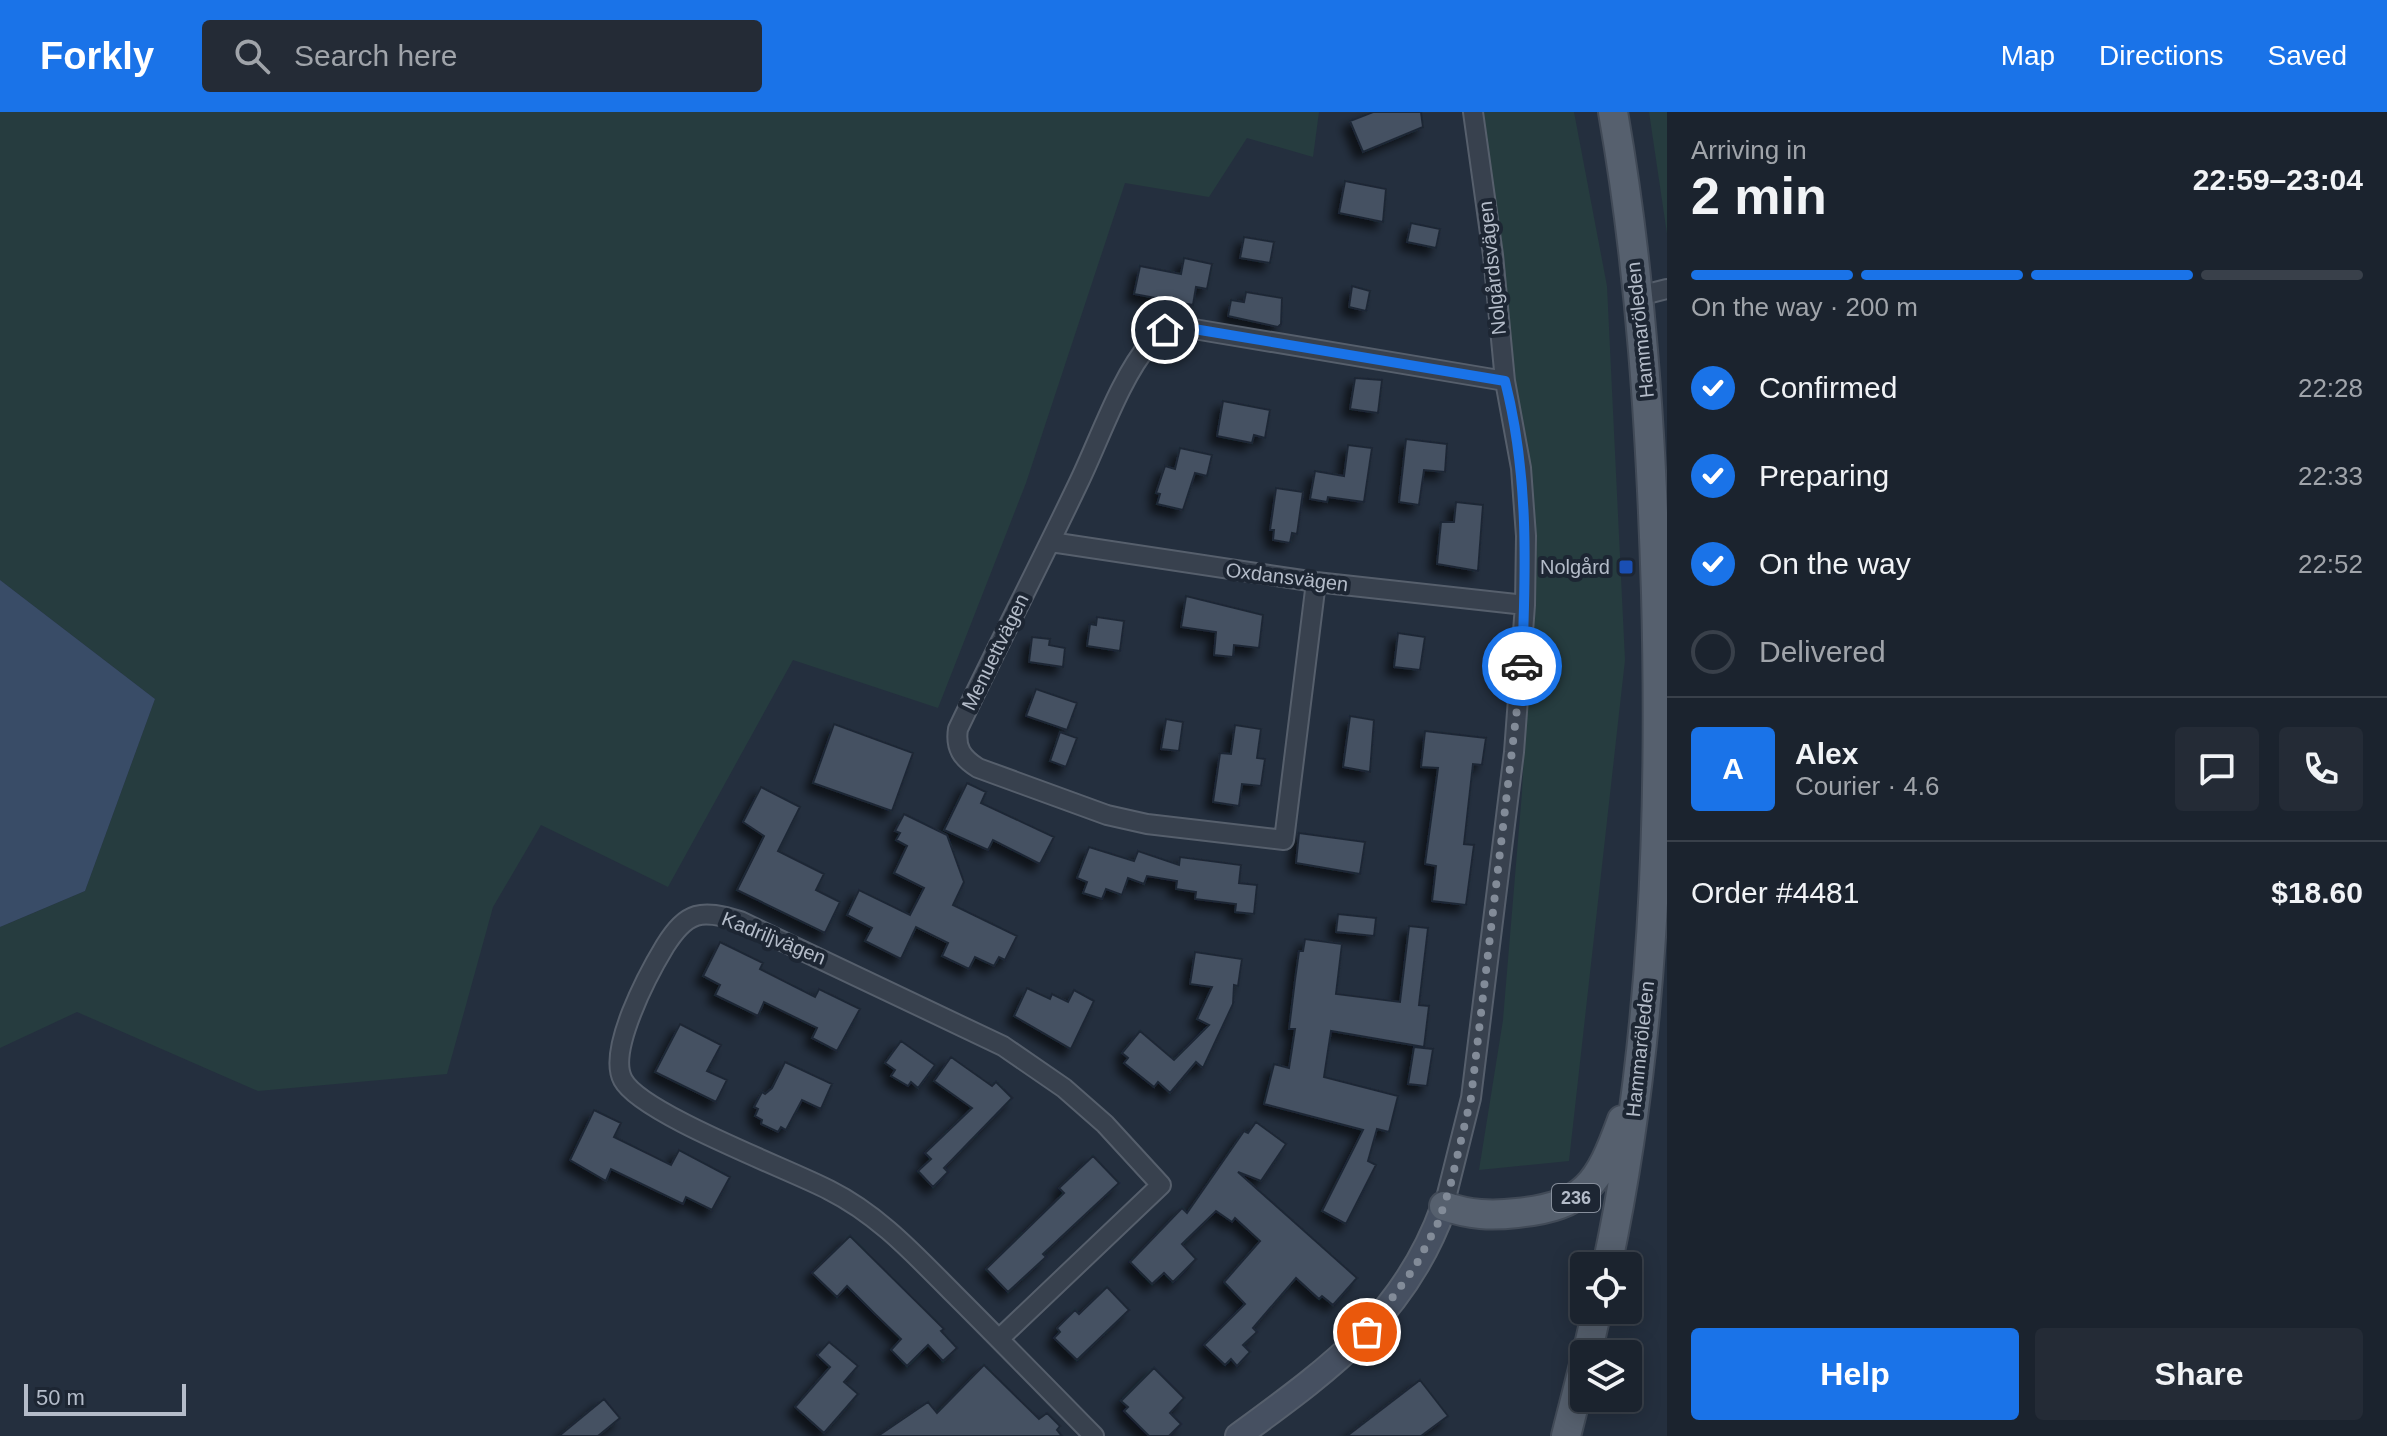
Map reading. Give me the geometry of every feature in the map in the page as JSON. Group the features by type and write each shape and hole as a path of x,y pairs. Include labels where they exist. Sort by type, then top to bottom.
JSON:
{"main road":[{"name":"Hammaröleden","path":"1610,1252 1638,1078 1656,879 1658,749 1653,487 1639,296 1613,112"},
{"name":"236","path":"1444,1206 1489,1216 1551,1210 1570,1203 1588,1188 1600,1170 1638,1078"},
{"path":"1566,1436 1572,1412"}],"street":[{"name":"Nolgårdsvägen","path":"1238,1436 1334,1366 1355,1345 1415,1267 1444,1206 1471,1098 1514,752 1525,605 1526,536 1521,468 1505,381 1493,255 1473,112"},
{"path":"1639,296 1667,289"},
{"name":"Menuettvägen","path":"1316,582 1284,840 1147,824 1107,815 978,768 961,755 956,742 958,729 1008,623 1051,542 1142,353 1165,330 1188,328 1505,381"},
{"name":"Oxdansvägen","path":"1051,542 1316,582 1525,605"},
{"name":"Kadriljvägen","path":"999,1339 1161,1185 1105,1124 1064,1088 990,1039 740,921 705,913 685,920 661,952 620,1043 618,1068 629,1089 704,1132 829,1189 881,1222 1094,1436"}],"green space":[{"path":"0,112 1319,112 1313,157 1247,138 1209,197 1125,183 1026,483 938,708 793,660 668,887 541,825 493,907 447,1074 258,1091 77,1012 0,1048 0,927 85,891 155,699 0,580"},
{"path":"1484,112 1574,112 1607,286 1625,660 1569,1161 1479,1170 1503,1020 1522,792 1533,569"},
{"path":"1649,112 1667,112 1667,234"}],"water":[{"path":"0,580 155,699 85,891 0,927"}],"building":[{"path":"1373,112 1421,112 1423,127 1363,152 1350,121"},
{"path":"1345,181 1386,189 1383,222 1339,213"},
{"path":"1411,223 1440,229 1436,248 1407,242"},
{"path":"1244,237 1274,242 1270,263 1240,258"},
{"path":"1184,258 1212,264 1207,289 1196,287 1193,305 1134,294 1140,266 1181,274"},
{"path":"1352,286 1370,291 1366,311 1349,307"},
{"path":"1246,292 1282,298 1281,324 1278,327 1228,316 1231,300 1244,302"},
{"path":"1355,378 1382,380 1378,413 1350,409"},
{"path":"1223,401 1270,410 1265,438 1254,435 1252,443 1217,436"},
{"path":"1406,439 1447,444 1445,472 1424,470 1419,505 1399,502"},
{"path":"1348,445 1372,448 1364,502 1328,497 1327,502 1310,499 1315,471 1344,476"},
{"path":"1180,448 1212,455 1207,476 1195,473 1183,510 1157,504 1160,494 1156,493 1165,466 1175,469"},
{"path":"1276,488 1303,492 1297,534 1292,533 1290,543 1273,540 1274,530 1270,530"},
{"path":"1456,502 1483,505 1478,571 1437,564 1441,522 1454,522"},
{"path":"1186,596 1263,615 1259,648 1234,645 1233,657 1214,655 1216,632 1181,627"},
{"path":"1097,617 1124,621 1120,651 1087,646 1090,624 1096,625"},
{"path":"1398,633 1425,637 1420,670 1394,667"},
{"path":"1032,637 1050,639 1049,645 1065,648 1063,667 1029,662"},
{"path":"1036,689 1077,703 1067,730 1026,716"},
{"path":"1350,716 1374,720 1370,772 1343,767"},
{"path":"1166,719 1183,722 1179,751 1161,749"},
{"path":"834,724 913,753 892,811 813,783"},
{"path":"1235,725 1261,729 1257,758 1265,759 1261,786 1242,784 1239,806 1213,802 1220,753 1231,754"},
{"path":"1425,731 1486,738 1482,765 1473,764 1464,844 1474,845 1466,905 1432,901 1436,866 1425,864 1438,768 1421,767"},
{"path":"1060,732 1077,738 1066,767 1050,761"},
{"path":"967,783 986,792 981,803 1054,837 1040,864 993,840 988,850 944,830"},
{"path":"761,787 800,807 778,851 824,874 816,890 840,902 825,933 737,890 764,836 743,822"},
{"path":"904,814 947,835 964,882 953,905 1017,936 1005,960 999,957 994,966 975,957 969,969 942,956 948,943 916,927 901,959 865,941 872,928 847,915 859,890 910,915 924,888 894,873 907,846 896,840 900,833 895,831"},
{"path":"1299,833 1365,842 1360,874 1296,863"},
{"path":"1089,847 1134,861 1138,851 1179,865 1180,857 1241,865 1239,883 1257,885 1254,914 1235,912 1236,904 1195,899 1196,892 1176,889 1177,881 1147,876 1144,884 1128,878 1122,895 1106,889 1102,899 1083,893 1087,882 1077,878"},
{"path":"1338,914 1376,918 1374,936 1336,932"},
{"path":"1409,926 1428,928 1419,1005 1429,1006 1424,1047 1331,1031 1324,1077 1398,1096 1389,1132 1377,1129 1368,1161 1376,1165 1346,1224 1322,1211 1363,1130 1264,1104 1274,1064 1289,1068 1295,1029 1289,1029 1295,980 1299,951 1303,951 1305,939 1342,944 1336,994 1400,1002"},
{"path":"720,942 763,963 760,969 815,997 819,989 860,1009 837,1051 812,1038 817,1028 764,1002 758,1016 715,995 720,985 703,976"},
{"path":"1195,952 1242,959 1238,986 1234,985 1233,1004 1203,1068 1196,1062 1170,1093 1158,1082 1154,1087 1124,1063 1128,1058 1122,1053 1140,1031 1174,1060 1209,1025 1197,1019 1212,987 1190,984"},
{"path":"1027,988 1050,999 1052,994 1068,1002 1074,990 1094,1001 1071,1049 1014,1016"},
{"path":"680,1024 721,1045 707,1071 727,1080 716,1102 655,1072"},
{"path":"901,1041 935,1065 918,1088 911,1082 908,1086 891,1076 895,1070 885,1063"},
{"path":"1414,1047 1433,1049 1427,1086 1408,1084"},
{"path":"951,1057 992,1086 996,1082 1012,1098 944,1168 948,1172 933,1187 918,1171 931,1159 925,1153 972,1108 934,1081"},
{"path":"785,1062 832,1084 821,1109 802,1100 786,1130 781,1127 778,1132 761,1124 762,1120 755,1116 758,1109 754,1107 762,1092 765,1094 772,1088"},
{"path":"594,1110 621,1123 614,1137 671,1165 679,1150 730,1177 712,1210 686,1197 683,1204 611,1169 606,1181 570,1160"},
{"path":"1256,1122 1286,1144 1261,1181 1238,1172 1357,1278 1333,1305 1322,1296 1319,1299 1296,1278 1253,1328 1257,1332 1243,1345 1250,1352 1237,1366 1231,1359 1225,1365 1204,1345 1245,1304 1224,1282 1260,1241 1235,1218 1232,1222 1216,1211 1182,1244 1196,1259 1173,1282 1164,1273 1152,1284 1130,1262 1182,1208 1187,1213 1244,1131 1248,1133"},
{"path":"1093,1156 1119,1183 1043,1254 1046,1257 1008,1292 986,1269 1064,1193 1059,1188"},
{"path":"850,1236 944,1329 941,1331 957,1348 943,1361 928,1345 907,1366 891,1350 901,1339 847,1286 837,1297 812,1273"},
{"path":"1107,1287 1129,1310 1077,1360 1054,1338 1060,1332 1057,1328 1075,1310 1079,1314"},
{"path":"829,1342 858,1366 844,1382 858,1394 824,1433 795,1407 830,1367 817,1355"},
{"path":"984,1365 1039,1419 1047,1413 1060,1426 1057,1430 1062,1436 878,1436 928,1402 937,1413"},
{"path":"1154,1368 1184,1398 1170,1413 1181,1424 1169,1436 1149,1436 1124,1411 1128,1407 1121,1401"},
{"path":"1420,1380 1448,1416 1421,1436 1347,1436"},
{"path":"604,1399 620,1418 598,1436 559,1436"}],"way so far":[{"path":"1367,1332 1415,1267 1438,1223 1450,1187 1471,1098 1522,666"}],"place":[{"name":"Nolgård","path":"1626,567"}],"route":[{"path":"1165,330 1188,328 1298,348 1366,355 1505,381 1521,468 1526,536 1522,666"}]}
